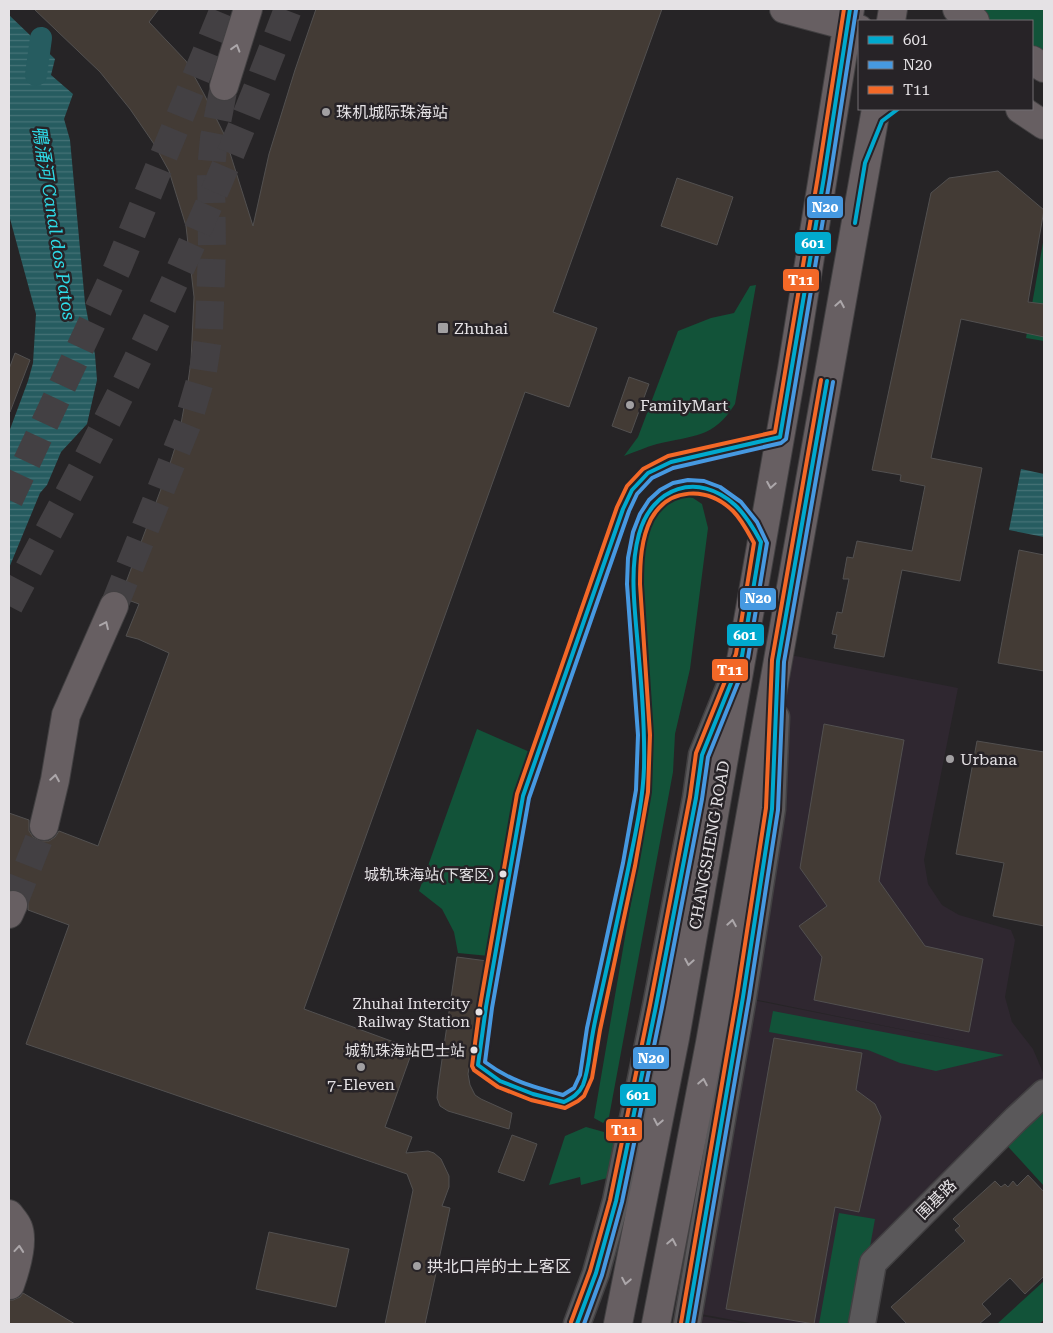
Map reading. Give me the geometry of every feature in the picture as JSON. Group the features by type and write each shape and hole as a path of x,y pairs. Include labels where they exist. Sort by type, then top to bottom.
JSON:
{"main road":[{"path":"224,86 248,9"},
{"path":"784,9 852,22"},
{"path":"957,9 974,20"},
{"name":"CHANGSHENG ROAD","path":"618,1324 675,1038 852,22"},
{"path":"1033,61 1044,68"},
{"path":"656,1324 710,1044 876,110"},
{"path":"866,162 882,121 897,110"},
{"path":"1022,110 1044,125"},
{"path":"44,826 56,780 66,714 114,606"},
{"path":"9,1214 19,1227 20,1246 17,1266 10,1285"}],"street":[{"path":"577,1324 596,1273 616,1202 656,1006 696,798 702,755 742,656"},
{"path":"686,1324 743,997 772,809 776,764 778,661"},
{"name":"围基路","path":"862,1324 873,1263 1044,1093"}],"shaded area":[{"path":"780,653 958,688 924,860 928,884 942,905 959,915 1011,930 1015,940 1005,997 1012,1022 1033,1049 1044,1075 1044,1093 872,1262 861,1324 755,1324 689,1312 743,998 969,1043 743,997"},
{"path":"690,1314 748,1324 688,1324"}],"green space":[{"path":"962,9 1044,9 1044,64 1033,57 1033,20 979,20"},
{"path":"1044,237 1044,341 1026,338"},
{"path":"756,285 735,404 727,415 719,424 701,434 657,444 624,456 638,437 678,331 711,318 734,313 750,286"},
{"path":"681,495 693,498 702,504 708,528 690,669 675,734 673,772 609,1117 603,1123 594,1118 642,838 649,780 649,730 640,608 639,557 648,517 669,496"},
{"path":"477,729 532,753 516,794 489,956 458,953 454,932 442,909 419,891"},
{"path":"773,1011 1004,1055 936,1071 900,1063 868,1050 769,1032"},
{"path":"1044,1099 1044,1186 1002,1140"},
{"path":"586,1127 622,1137 615,1176 581,1185 580,1177 549,1185 565,1136"},
{"path":"839,1213 875,1219 856,1324 819,1324"},
{"path":"1044,1281 1044,1320 1039,1324 997,1324"}],"water":[{"name":"鴨涌河 Canal dos Patos","path":"9,15 55,59 51,75 73,94 64,119 70,140 85,303 95,355 97,380 87,424 61,452 47,485 40,493 9,568 9,432 33,363 36,314 9,215"},
{"path":"1021,469 1044,474 1044,537 1009,530"}],"building":[{"path":"34,9 159,9 149,22 186,61 204,94 224,134 253,226 269,154 316,9 662,9 553,312 597,328 569,407 525,392 304,1009 413,1049 385,1127 412,1137 406,1153 428,1151 434,1153 441,1159 449,1176 449,1187 442,1206 450,1208 425,1324 385,1324 413,1190 407,1174 26,1044 69,925 28,910 25,895 19,891 9,890 9,813 29,820 29,831 33,837 40,841 49,841 59,831 98,846 169,653 138,639 126,636 139,604 128,600 122,593 167,473 179,435 191,361 194,297 186,226 169,171 154,144 130,109 100,72"},
{"path":"998,171 1044,210 1028,302 1044,304 1044,337 961,319 931,458 982,468 960,581 902,570 884,657 834,648 837,635 832,634 837,612 842,613 849,579 843,579 847,557 853,558 857,541 912,551 925,486 900,481 901,475 872,470 931,193 949,178"},
{"path":"677,178 733,197 717,245 661,226"},
{"path":"15,353 30,360 10,412 9,369"},
{"name":"FamilyMart","path":"629,377 649,384 631,433 612,426"},
{"path":"1019,550 1044,555 1044,671 998,663"},
{"path":"824,724 904,740 879,881 925,946 983,959 969,1032 814,1000 822,957 799,926 827,906 800,868"},
{"path":"977,741 1044,752 1044,926 993,916 1004,863 956,854"},
{"name":"城轨珠海站巴士站","path":"457,957 487,961 468,1074 470,1085 475,1095 512,1113 509,1129 448,1111 440,1106 437,1098"},
{"path":"774,1038 862,1053 856,1090 875,1104 881,1117 859,1212 835,1207 814,1324 726,1309"},
{"path":"512,1135 537,1144 524,1181 498,1172"},
{"path":"1028,1175 1044,1192 1044,1276 1025,1294 1010,1278 982,1304 991,1314 979,1324 907,1324 891,1307 965,1241 955,1230 960,1226 953,1219 995,1181 1001,1187 1005,1184 1008,1187 1013,1181 1017,1186"},
{"path":"269,1232 349,1249 336,1307 256,1289"},
{"path":"23,1293 75,1324 9,1324 9,1300 20,1297"}],"waterway":[{"name":"鴨涌河 Canal dos Patos","path":"36,75 41,38"}],"tunnel":[{"path":"9,500 118,267 224,9"},
{"path":"9,606 109,416 161,310 219,182 288,9"},
{"path":"114,606 188,422 203,371 209,332 212,249 211,170 214,138 224,86"},
{"path":"13,905 44,826"}],"transit line":[{"name":"T11","path":"571,1322 590,1271 610,1200 650,1005 690,797 696,753 736,654 754,543 739,518 723,503 712,497 700,494 678,496 659,508 651,519 645,534 640,584 650,735 648,792 592,1078 584,1096 565,1108 531,1100 498,1087 474,1070 472,1066 480,1006 517,794 617,507 627,486 643,469 668,456 775,432 844,9"},
{"name":"601","path":"577,1324 596,1273 616,1201 656,1006 696,798 702,755 742,656 761,542 743,513 721,495 706,489 692,487 678,489 665,495 654,505 645,518 639,534 634,559 634,585 644,735 641,801 586,1075 579,1091 564,1102 533,1094 500,1081 478,1065 486,1007 523,796 623,509 632,490 648,473 671,462 780,437 850,9"},
{"name":"N20","path":"584,1324 602,1275 622,1202 662,1007 702,799 708,757 748,658 767,543 757,522 741,502 720,487 704,481 688,480 673,483 660,490 649,500 640,514 633,532 628,558 627,584 638,735 636,790 623,863 587,1028 580,1075 574,1088 563,1095 513,1079 485,1062 492,1008 529,798 629,511 637,494 652,478 673,468 781,443 786,439 856,10"},
{"name":"601","path":"855,223 865,163 882,121 897,110"},
{"name":"T11","path":"681,1323 737,996 766,808 772,660 821,380"},
{"name":"601","path":"687,1324 743,997 772,809 778,661 827,381"},
{"name":"N20","path":"693,1324 749,998 778,810 784,662 833,382"}],"place":[{"name":"珠机城际珠海站","path":"326,112"},
{"name":"Zhuhai","path":"443,328"},
{"name":"FamilyMart","path":"630,405"},
{"name":"Urbana","path":"950,759"},
{"name":"城轨珠海站(下客区)","path":"503,874"},
{"name":"Zhuhai Intercity Railway Station","path":"479,1012"},
{"name":"城轨珠海站巴士站","path":"474,1050"},
{"name":"7-Eleven","path":"361,1067"},
{"name":"拱北口岸的士上客区","path":"417,1266"}]}
